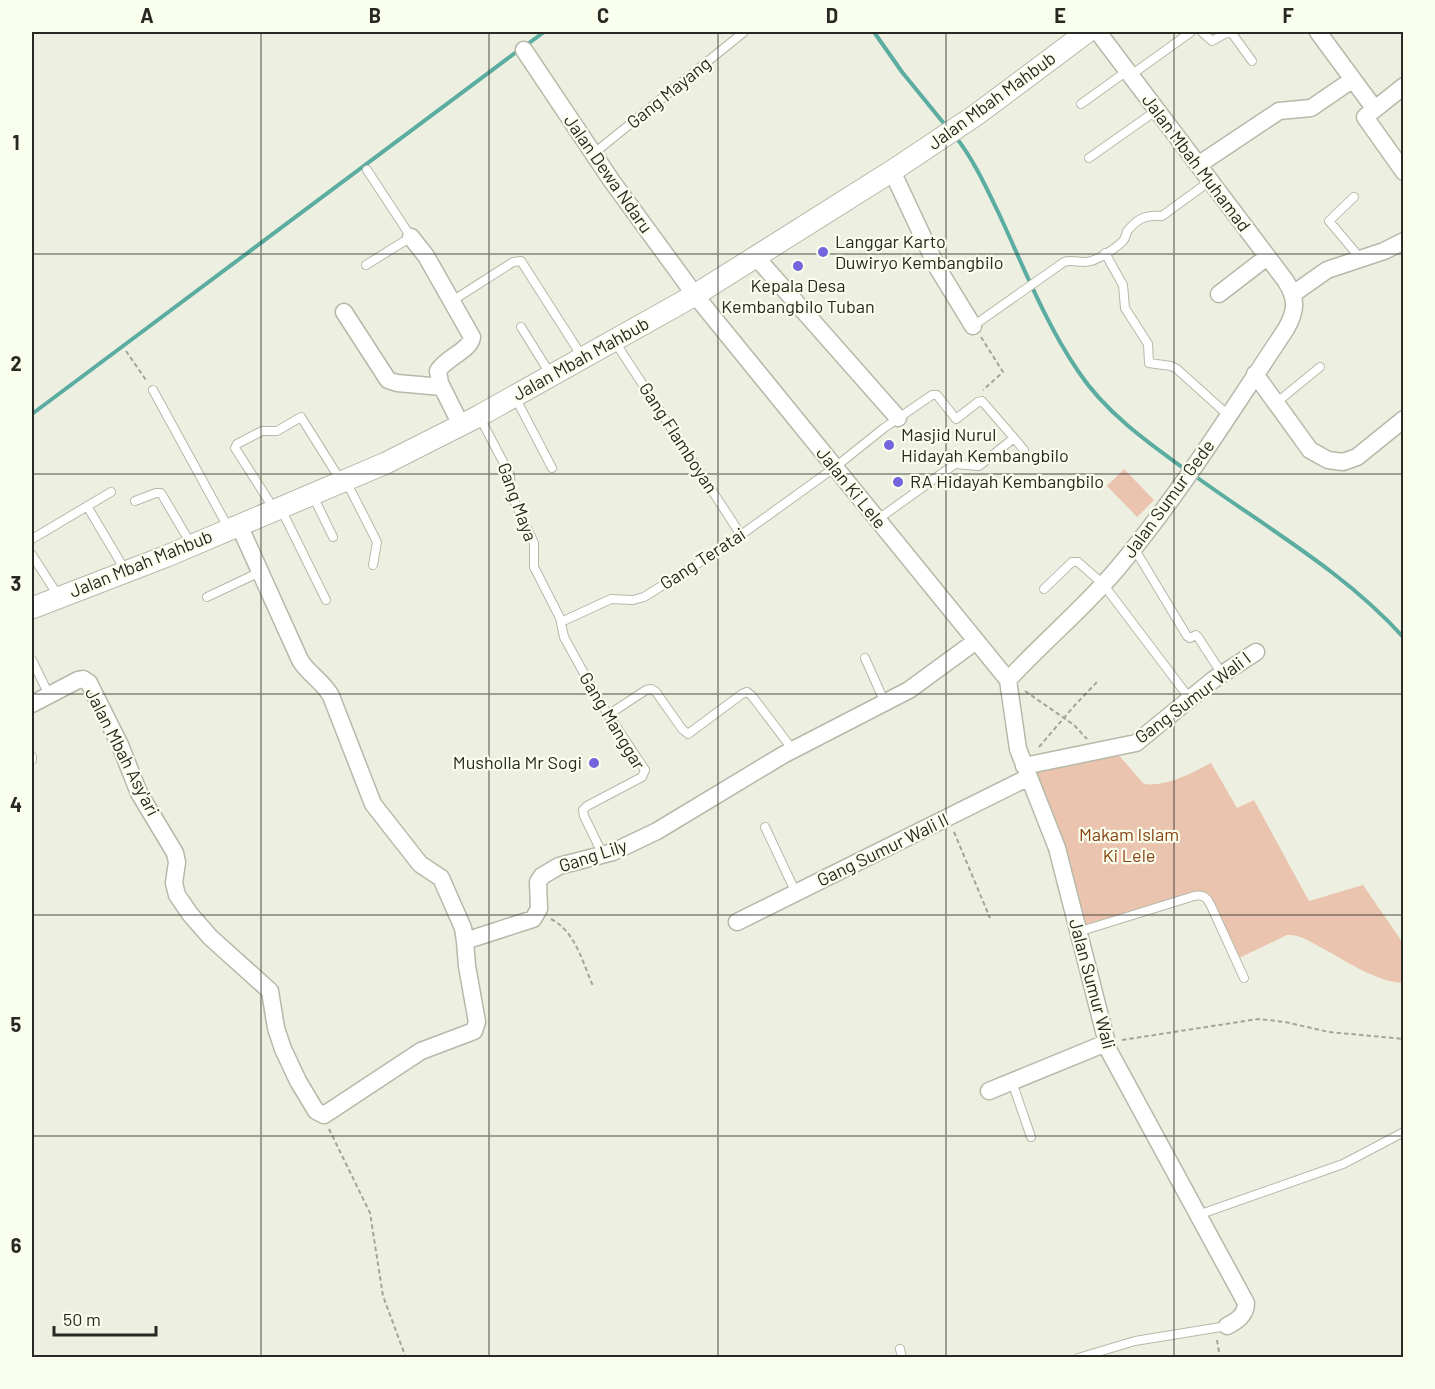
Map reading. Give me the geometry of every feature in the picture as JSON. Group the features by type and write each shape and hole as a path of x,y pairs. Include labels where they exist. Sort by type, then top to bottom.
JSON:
{"street":[{"name":"Jalan Mbah Mahbub","path":"32,608 191,545 386,463 470,421 584,359 695,295 892,171 951,132 1087,32"},
{"name":"Jalan Mbah Muhamad","path":"1098,32 1293,294"},
{"path":"1318,32 1374,108"},
{"name":"Jalan Dewa Ndaru","path":"524,50 593,154 695,295"},
{"path":"1198,165 1278,111 1311,108 1352,80"},
{"path":"1404,86 1374,108 1366,115 1365,120 1404,172"},
{"path":"892,171 937,267 973,326"},
{"path":"411,237 426,256 472,340 440,368 437,375 442,387 470,421"},
{"path":"1293,294 1321,273 1384,251 1404,241"},
{"path":"756,257 898,418"},
{"path":"1219,294 1267,257"},
{"name":"Jalan Sumur Gede","path":"1008,680 1102,584 1134,547 1191,472 1291,320 1295,306 1293,294"},
{"name":"Jalan Ki Lele","path":"695,295 1008,680"},
{"path":"344,312 388,380 442,387"},
{"path":"1256,374 1310,450 1324,459 1347,461 1362,454 1404,419"},
{"path":"234,527 260,572 302,663 325,686 331,696 373,804 420,864 441,878 463,928 465,941 477,1022 474,1031 422,1051 322,1115"},
{"name":"Gang Lily","path":"538,912 537,886 542,876 568,863 621,849 650,835 793,750 915,686 976,642"},
{"name":"Gang Sumur Wali I","path":"1027,771 1140,741 1222,674 1256,652"},
{"name":"Jalan Mbah Asy'ari","path":"32,704 78,680 89,683 120,745 139,794 176,853 174,883 177,895 210,937 270,991 276,1028 288,1061 316,1111 322,1115"},
{"name":"Jalan Sumur Wali","path":"1008,680 1017,742 1057,848 1106,1043 1142,1114 1246,1303 1243,1313 1227,1326"},
{"name":"Gang Sumur Wali II","path":"737,922 948,817 1027,771"},
{"path":"465,941 523,924 533,919 538,912"},
{"path":"989,1091 1106,1043"}],"lane":[{"name":"Gang Mayang","path":"593,154 744,32"},
{"path":"1081,104 1191,32"},
{"path":"1202,32 1212,41 1229,32 1252,61"},
{"path":"1089,158 1157,110"},
{"path":"366,265 411,237 367,170"},
{"path":"973,326 1064,262 1090,261 1105,253 1124,240 1128,229 1146,216 1163,215 1210,181"},
{"path":"1354,197 1329,221 1361,259"},
{"path":"1105,253 1123,285 1125,308 1149,346 1148,362 1177,369 1228,416"},
{"path":"452,301 513,262 522,261 584,359"},
{"path":"521,327 551,376"},
{"name":"Gang Flamboyan","path":"614,341 741,535"},
{"path":"1276,403 1320,367"},
{"path":"153,390 234,527"},
{"name":"Gang Teratai","path":"561,622 611,598 633,600 645,597 717,552 834,468 898,418 935,394 956,419 982,401"},
{"path":"514,396 552,468"},
{"path":"982,401 1024,450"},
{"path":"326,600 277,509 236,450 236,445 261,431 275,431 299,417 303,419 343,481 377,542 373,565"},
{"name":"Gang Maya","path":"470,421 510,475 510,492 534,543 534,567 561,622"},
{"path":"877,520 953,465 958,463 979,466 1014,438"},
{"path":"32,539 111,492"},
{"path":"135,501 156,493 162,495 191,545"},
{"path":"312,494 333,537"},
{"path":"87,506 126,571"},
{"path":"1134,547 1187,636 1190,638 1196,635 1198,637 1222,674"},
{"path":"32,555 59,597"},
{"path":"1044,589 1075,561 1102,584 1190,699"},
{"path":"207,597 260,572"},
{"name":"Gang Manggar","path":"561,622 563,634 574,657 645,773 642,777 587,806 584,810 584,816 603,855"},
{"path":"865,658 885,703"},
{"path":"32,660 50,695"},
{"path":"608,715 651,689 656,692 688,734 747,692 793,750"},
{"path":"765,826 796,893"},
{"path":"1078,932 1203,895 1208,899 1244,978"},
{"path":"1012,1082 1030,1137"},
{"path":"1198,1215 1343,1164 1404,1131"},
{"path":"1078,1358 1135,1341 1227,1326"}],"path":[{"path":"973,326 1003,372 981,392 982,401"},
{"path":"126,351 153,390"},
{"path":"1008,680 1079,730 1095,752"},
{"path":"1027,771 1064,718 1098,681"},
{"path":"948,817 990,918"},
{"path":"538,912 560,924 570,936 593,986"},
{"path":"1106,1043 1258,1019 1285,1022 1329,1032 1404,1040"},
{"path":"322,1115 370,1213 383,1296 406,1358"},
{"path":"1220,1358 1217,1338 1227,1326"}],"green space":[{"path":"1124,469 1154,500 1137,517 1107,486"},
{"name":"Makam Islam Ki Lele","path":"1117,753 1144,784 1170,781 1211,763 1237,808 1254,800 1309,901 1363,885 1403,943 1403,983 1382,979 1310,941 1292,935 1287,935 1239,958 1210,897 1201,892 1083,925 1032,770"}],"waterway":[{"path":"525,46 544,32"},
{"path":"874,32 902,72 946,126"},
{"path":"32,414 519,50"},
{"path":"955,136 980,175 1046,315 1078,371 1114,413 1186,470"},
{"path":"1195,476 1330,571 1381,614 1404,638"}],"place":[{"name":"Langgar Karto Duwiryo Kembangbilo","path":"823,252"},
{"name":"Kepala Desa Kembangbilo Tuban","path":"798,266"},
{"name":"Masjid Nurul Hidayah Kembangbilo","path":"889,445"},
{"name":"RA Hidayah Kembangbilo","path":"898,482"},
{"name":"Musholla Mr Sogi","path":"594,763"}]}
